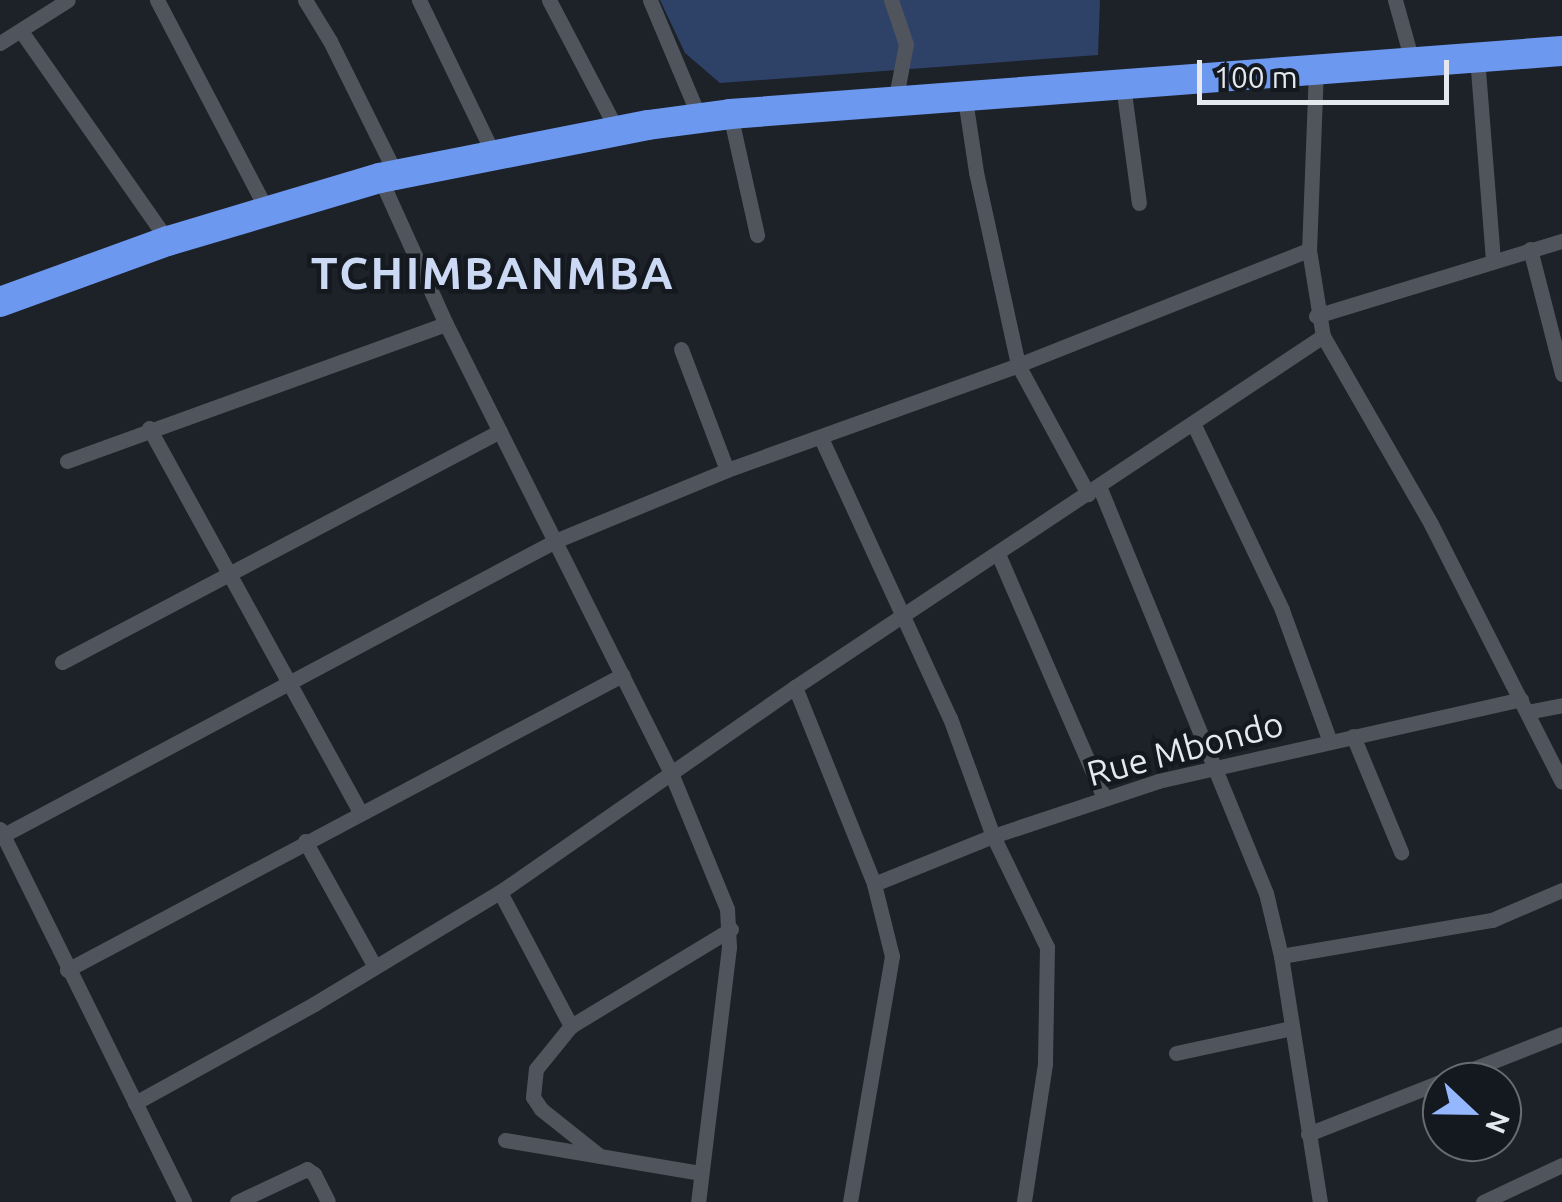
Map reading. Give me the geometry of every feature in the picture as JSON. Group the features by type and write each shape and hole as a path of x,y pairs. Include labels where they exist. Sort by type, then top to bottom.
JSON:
{"highway":[{"path":"0,302 168,240 388,176 617,130 715,116 1562,51"}],"street":[{"path":"0,42 68,0"},
{"path":"157,0 268,210"},
{"path":"304,0 330,42 446,324 671,773 727,909 731,930 698,1202"},
{"path":"419,0 493,153"},
{"path":"550,0 617,130"},
{"path":"650,0 715,116 757,235"},
{"path":"891,0 906,44 895,102"},
{"path":"1395,0 1412,61"},
{"path":"21,31 168,240"},
{"path":"1477,57 1493,261"},
{"path":"1316,69 1310,250 1316,316 1323,336 1431,524 1562,782"},
{"path":"1123,85 1140,202"},
{"path":"966,99 980,190 1018,365 1094,490 1217,766 1260,876 1281,956 1320,1202"},
{"path":"1316,316 1562,241"},
{"path":"1530,249 1561,370"},
{"path":"184,1202 1,834 555,541 727,470 1018,365 1310,250"},
{"path":"67,460 446,324"},
{"path":"135,1103 500,892 794,687 1323,336"},
{"path":"681,348 727,470"},
{"path":"1193,423 1282,610 1330,742"},
{"path":"148,428 232,572 360,812"},
{"path":"62,662 500,431"},
{"path":"820,438 950,718 993,836 1042,933 1050,960 1045,1064 1024,1202"},
{"path":"998,554 1104,798"},
{"path":"67,970 622,675"},
{"path":"794,687 874,884 892,956 850,1202"},
{"name":"Rue Mbondo","path":"874,884 993,836 1104,798 1217,766 1524,705 1562,705"},
{"path":"1353,736 1401,852"},
{"path":"305,841 374,967"},
{"path":"1281,956 1492,920 1562,890"},
{"path":"500,892 571,1026"},
{"path":"600,1156 552,1120 533,1097 536,1069 571,1026 731,930"},
{"path":"1176,1053 1292,1028"},
{"path":"1308,1134 1562,1034"},
{"path":"505,1140 701,1173"},
{"path":"1483,1202 1562,1165"},
{"path":"237,1202 306,1169 314,1174 328,1200"}],"shaded area":[{"path":"660,0 1100,0 1098,55 720,83 685,53"}],"district":[{"name":"TCHIMBANMBA","path":"493,273"}]}
